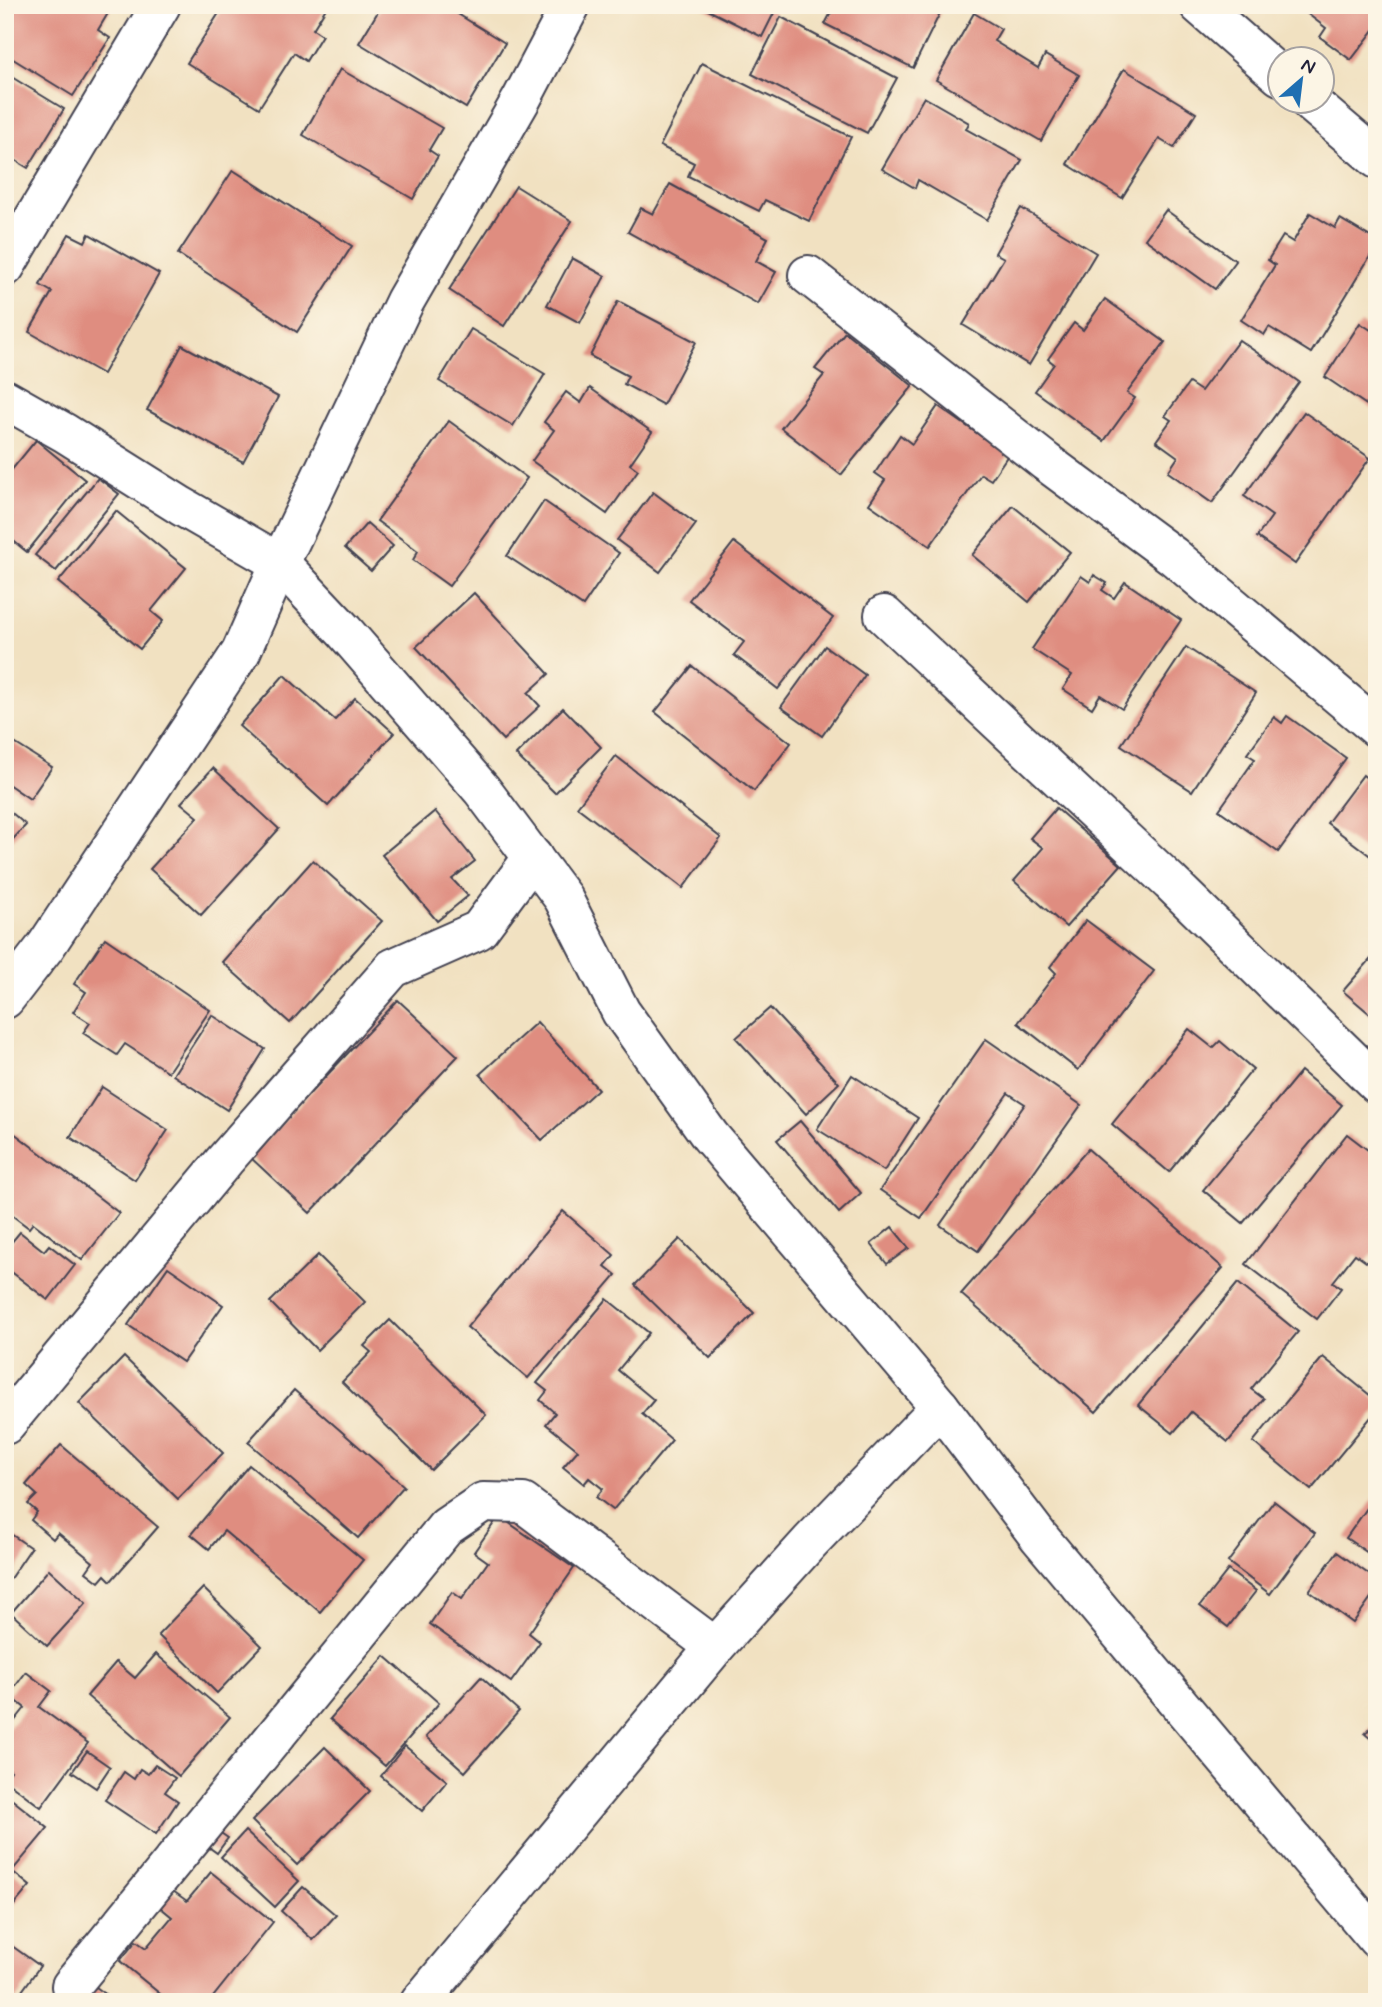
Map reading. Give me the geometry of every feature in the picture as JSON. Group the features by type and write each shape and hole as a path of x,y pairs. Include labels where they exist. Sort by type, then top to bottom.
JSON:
{"street":[{"path":"5,267 161,5"},
{"path":"5,999 46,946 242,652 280,563 405,301 521,100 571,5"},
{"path":"1199,5 1266,64"},
{"path":"1326,116 1377,159"},
{"path":"808,275 1046,462 1173,556 1377,728"},
{"path":"5,399 280,563 344,631 482,790 563,898 621,1012 710,1136 940,1407 1039,1537 1377,1939"},
{"path":"884,615 1170,883 1377,1084"},
{"path":"5,1425 225,1160 393,968 479,930 533,857"},
{"path":"420,2002 715,1647 810,1542 940,1407"},
{"path":"71,1986 446,1527 483,1502 523,1503 715,1647"}],"building":[{"path":"16,5 113,5 98,30 110,38 73,96 5,54 5,23"},
{"path":"214,5 328,5 313,29 322,35 306,61 294,53 259,108 187,63 221,10"},
{"path":"382,5 443,5 505,43 466,108 359,43"},
{"path":"698,5 778,5 762,37"},
{"path":"835,5 929,5 941,11 913,68 825,24"},
{"path":"1296,5 1377,5 1377,26 1351,60 1336,46 1320,37 1326,28"},
{"path":"974,13 1001,29 994,41 1038,68 1045,55 1079,75 1041,141 936,80"},
{"path":"781,17 897,78 867,133 752,74"},
{"path":"702,63 851,137 809,221 765,200 759,211 688,176 694,163 660,146"},
{"path":"340,69 442,128 429,150 438,156 413,199 303,135"},
{"path":"1124,69 1196,113 1174,148 1159,139 1122,198 1067,164"},
{"path":"5,73 64,109 28,168 5,154"},
{"path":"924,97 969,123 966,129 1022,160 987,220 918,180 915,188 882,169"},
{"path":"233,170 352,246 297,332 178,254"},
{"path":"670,184 768,238 756,261 776,272 758,304 628,232 641,208 653,214"},
{"path":"516,186 572,221 504,326 449,290"},
{"path":"1021,208 1096,253 1029,365 963,325 1004,258 995,253"},
{"path":"1166,210 1236,261 1215,289 1145,239"},
{"path":"1310,213 1335,228 1340,219 1377,241 1311,353 1269,327 1264,335 1241,320 1275,265 1268,260 1283,236 1293,242"},
{"path":"69,234 85,242 89,234 159,274 103,374 29,332 52,292 40,285"},
{"path":"572,258 605,276 580,323 547,305"},
{"path":"1105,299 1165,342 1127,393 1135,398 1104,441 1035,391 1054,364 1048,359 1074,323 1083,330"},
{"path":"618,301 696,342 663,405 624,384 628,376 590,356"},
{"path":"1360,323 1377,334 1377,412 1325,377"},
{"path":"471,329 545,374 513,426 439,381"},
{"path":"845,332 913,386 841,475 781,428 824,375 815,369"},
{"path":"1239,340 1299,382 1212,503 1168,472 1178,457 1156,441 1171,420 1165,416 1189,383 1201,391"},
{"path":"182,345 278,397 243,462 147,410"},
{"path":"590,388 652,432 630,464 638,470 607,514 532,461 554,430 544,422 566,392 581,403"},
{"path":"938,406 1008,455 991,480 981,474 930,546 869,504 885,480 875,473 900,435 912,444"},
{"path":"1304,412 1370,458 1295,564 1257,537 1272,516 1244,496"},
{"path":"449,421 527,478 449,586 413,560 418,551 377,521"},
{"path":"36,440 85,480 27,552 5,534 5,478"},
{"path":"98,478 119,494 56,571 35,555"},
{"path":"653,492 696,524 660,572 617,540"},
{"path":"544,501 619,553 583,606 507,556"},
{"path":"1013,506 1070,552 1029,602 972,555"},
{"path":"116,511 186,568 151,611 163,621 140,649 58,582"},
{"path":"367,523 393,546 371,571 345,548"},
{"path":"734,542 833,618 778,689 734,655 744,642 689,600"},
{"path":"1094,575 1107,583 1102,590 1114,598 1125,582 1181,620 1122,709 1100,695 1092,708 1063,689 1072,675 1032,649 1081,576 1090,582"},
{"path":"474,593 549,674 528,693 540,706 503,740 416,647"},
{"path":"825,646 865,675 822,736 781,707"},
{"path":"1186,647 1256,693 1192,791 1121,745"},
{"path":"692,666 791,743 754,791 655,712"},
{"path":"284,675 335,720 355,698 394,733 328,806 239,726"},
{"path":"563,708 601,747 555,793 516,755"},
{"path":"1287,716 1346,758 1278,852 1219,810 1255,759 1247,754 1274,717 1282,723"},
{"path":"5,737 52,767 30,799 5,782"},
{"path":"616,756 721,838 683,888 577,807"},
{"path":"213,768 279,829 201,915 150,869 198,817 181,803"},
{"path":"1363,775 1377,786 1377,861 1327,823"},
{"path":"5,807 26,825 5,848"},
{"path":"1056,808 1121,865 1066,927 1014,881 1043,848 1030,838"},
{"path":"435,811 475,861 452,879 468,896 437,921 382,855"},
{"path":"313,860 382,921 290,1023 222,962"},
{"path":"1086,920 1154,971 1078,1070 1018,1023 1056,973 1050,967"},
{"path":"105,938 210,1010 168,1072 125,1044 117,1055 83,1033 90,1023 73,1012 86,992 74,984"},
{"path":"1377,952 1377,1020 1343,991"},
{"path":"398,1000 458,1056 310,1213 250,1157"},
{"path":"770,1008 839,1083 806,1114 736,1038"},
{"path":"212,1015 265,1049 227,1110 173,1075"},
{"path":"537,1022 598,1089 542,1140 480,1074"},
{"path":"1189,1029 1213,1048 1220,1041 1253,1069 1169,1172 1112,1124"},
{"path":"986,1039 1081,1105 978,1251 940,1225 1025,1104 1008,1093 921,1218 880,1190"},
{"path":"1301,1071 1342,1105 1243,1223 1203,1190"},
{"path":"852,1075 918,1118 884,1171 817,1129"},
{"path":"102,1087 168,1130 135,1180 70,1137"},
{"path":"800,1121 861,1193 839,1213 777,1140"},
{"path":"14,1133 119,1213 82,1260 33,1223 29,1228 5,1210 5,1145"},
{"path":"1347,1134 1377,1157 1377,1249 1366,1262 1355,1254 1333,1282 1341,1288 1317,1319 1246,1264"},
{"path":"1088,1149 1223,1268 1096,1412 961,1294"},
{"path":"563,1211 614,1255 605,1266 616,1275 528,1378 467,1327"},
{"path":"892,1227 909,1248 887,1264 871,1244"},
{"path":"20,1232 44,1251 49,1245 75,1265 48,1300 5,1267 5,1250"},
{"path":"680,1239 754,1313 710,1358 635,1285"},
{"path":"318,1255 365,1302 317,1350 270,1302"},
{"path":"168,1267 223,1305 183,1362 128,1325"},
{"path":"1238,1283 1298,1332 1251,1389 1264,1399 1228,1442 1191,1412 1173,1433 1138,1405"},
{"path":"607,1299 649,1333 618,1370 654,1400 642,1414 672,1440 613,1510 596,1497 603,1489 589,1478 584,1484 563,1467 578,1450 546,1424 555,1413 540,1400 547,1391 537,1383"},
{"path":"390,1320 486,1415 431,1470 342,1382 371,1352 364,1346"},
{"path":"124,1357 223,1453 178,1499 79,1403"},
{"path":"1323,1357 1377,1401 1377,1410 1311,1490 1253,1442"},
{"path":"294,1390 404,1486 358,1538 248,1442"},
{"path":"61,1445 158,1527 111,1581 105,1575 99,1582 86,1572 93,1562 58,1533 53,1539 31,1520 37,1512 28,1504 37,1495 26,1485"},
{"path":"249,1465 363,1560 320,1612 224,1531 209,1549 191,1534"},
{"path":"1377,1494 1377,1559 1346,1538"},
{"path":"1274,1501 1315,1533 1270,1594 1228,1562"},
{"path":"499,1516 574,1568 529,1633 540,1642 511,1682 430,1624 452,1592 462,1599 488,1562 474,1552"},
{"path":"5,1530 31,1548 5,1586"},
{"path":"1337,1552 1377,1580 1377,1589 1353,1623 1309,1591"},
{"path":"49,1569 86,1603 47,1646 11,1613"},
{"path":"1228,1570 1256,1591 1228,1627 1200,1606"},
{"path":"203,1588 262,1646 217,1693 158,1635"},
{"path":"156,1654 230,1717 179,1776 87,1696 116,1662 135,1678"},
{"path":"385,1656 439,1703 385,1766 330,1719"},
{"path":"26,1672 51,1691 39,1707 88,1743 41,1807 5,1780 11,1771 5,1766 5,1733 25,1708 9,1695"},
{"path":"481,1677 519,1711 465,1772 426,1737"},
{"path":"1377,1720 1377,1744 1365,1734"},
{"path":"405,1746 447,1781 422,1811 381,1776"},
{"path":"325,1747 370,1791 297,1865 252,1821"},
{"path":"87,1751 110,1767 96,1788 72,1772"},
{"path":"155,1765 175,1778 165,1792 178,1801 156,1834 105,1800 124,1772 134,1779 140,1769 148,1774"},
{"path":"5,1794 48,1828 12,1871 30,1886 5,1916"},
{"path":"209,1825 228,1838 217,1853 199,1840"},
{"path":"245,1831 299,1881 275,1907 221,1857"},
{"path":"211,1872 273,1922 209,2002 170,2002 120,1961 136,1941 146,1948 172,1917 160,1907 173,1891 187,1901"},
{"path":"303,1887 336,1915 313,1940 281,1911"},
{"path":"5,1941 40,1966 14,2002 5,2002"},
{"path":"92,1984 116,2002 78,2002"}]}
